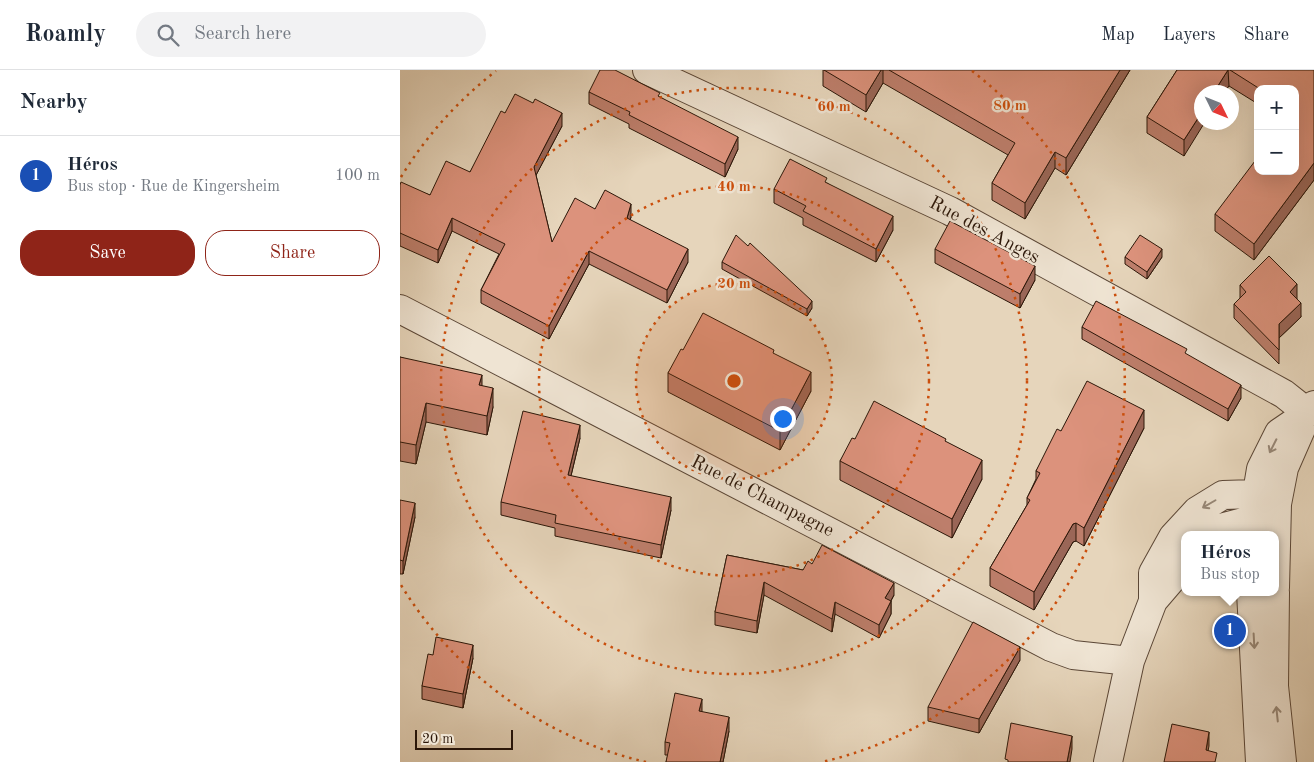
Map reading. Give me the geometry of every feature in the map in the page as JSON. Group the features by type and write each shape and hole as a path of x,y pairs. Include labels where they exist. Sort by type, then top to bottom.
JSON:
{"street":[{"name":"Rue des Anges","path":"647,70 950,211 1284,394 1309,425"},
{"name":"Rue de Champagne","path":"400,310 1051,647 1073,655 1130,661"},
{"path":"1262,531 1258,513 1261,469 1279,434 1309,425"},
{"path":"1153,602 1153,572 1173,537 1197,511 1223,496 1258,513"},
{"path":"1209,531 1258,513"},
{"path":"1108,762 1130,661 1153,602 1181,564"},
{"path":"1251,596 1260,762"},
{"path":"1275,596 1274,686 1282,762"}],"building":[{"path":"600,70 615,70 660,93 658,96 738,137 725,164 629,115 630,112 589,92"},
{"path":"824,70 881,70 866,95"},
{"path":"889,70 1120,70 1066,158 1055,152 1025,203 992,183 1015,143"},
{"path":"1177,70 1228,70 1218,85 1194,85 1194,124 1184,140 1147,117"},
{"path":"1230,70 1314,70 1314,163 1254,244 1215,214 1254,162 1254,175 1299,175 1299,85 1254,85"},
{"path":"515,94 533,103 535,99 562,113 534,167 552,242 575,198 595,209 605,190 631,204 627,218 688,249 667,290 589,251 549,326 481,290 505,244 452,218 438,250 400,233 401,182 430,195 446,161 470,172 501,111 505,113"},
{"path":"790,159 827,178 825,182 893,216 876,249 803,211 806,206 774,189"},
{"path":"950,221 1035,266 1020,294 935,249"},
{"path":"736,235 748,246 750,243 812,301 807,309 722,262"},
{"path":"1140,235 1162,249 1147,272 1125,257"},
{"path":"1269,256 1297,284 1290,292 1301,303 1279,324 1279,350 1234,304 1246,292 1240,285"},
{"path":"1096,301 1187,349 1185,353 1241,385 1228,409 1082,327"},
{"path":"703,313 774,350 773,353 811,372 780,431 668,373"},
{"path":"400,357 482,375 479,385 493,388 487,416 426,403 416,445 400,442"},
{"path":"1087,381 1144,410 1084,528 1076,523 1073,524 1034,592 990,568 1030,500 1027,498 1040,473 1036,471 1057,429 1061,431"},
{"path":"874,401 982,460 952,519 840,461 852,438 855,439"},
{"path":"523,411 580,425 568,475 671,497 661,545 555,523 556,515 501,502"},
{"path":"400,500 415,503 403,561 400,560"},
{"path":"822,545 894,583 885,598 891,601 879,625 835,602 832,619 764,582 757,621 715,612 727,555 803,570 808,561 812,564"},
{"path":"973,622 1020,647 979,719 928,707"},
{"path":"436,637 473,645 463,694 422,686 428,654 433,655"},
{"path":"675,693 702,699 699,711 729,717 720,762 666,762 670,743 665,742"},
{"path":"1011,723 1072,736 1067,762 1008,762 1005,759"},
{"path":"1172,724 1209,732 1206,750 1217,753 1215,762 1164,762"}],"place":[{"name":"Héros","path":"1230,631"}]}
